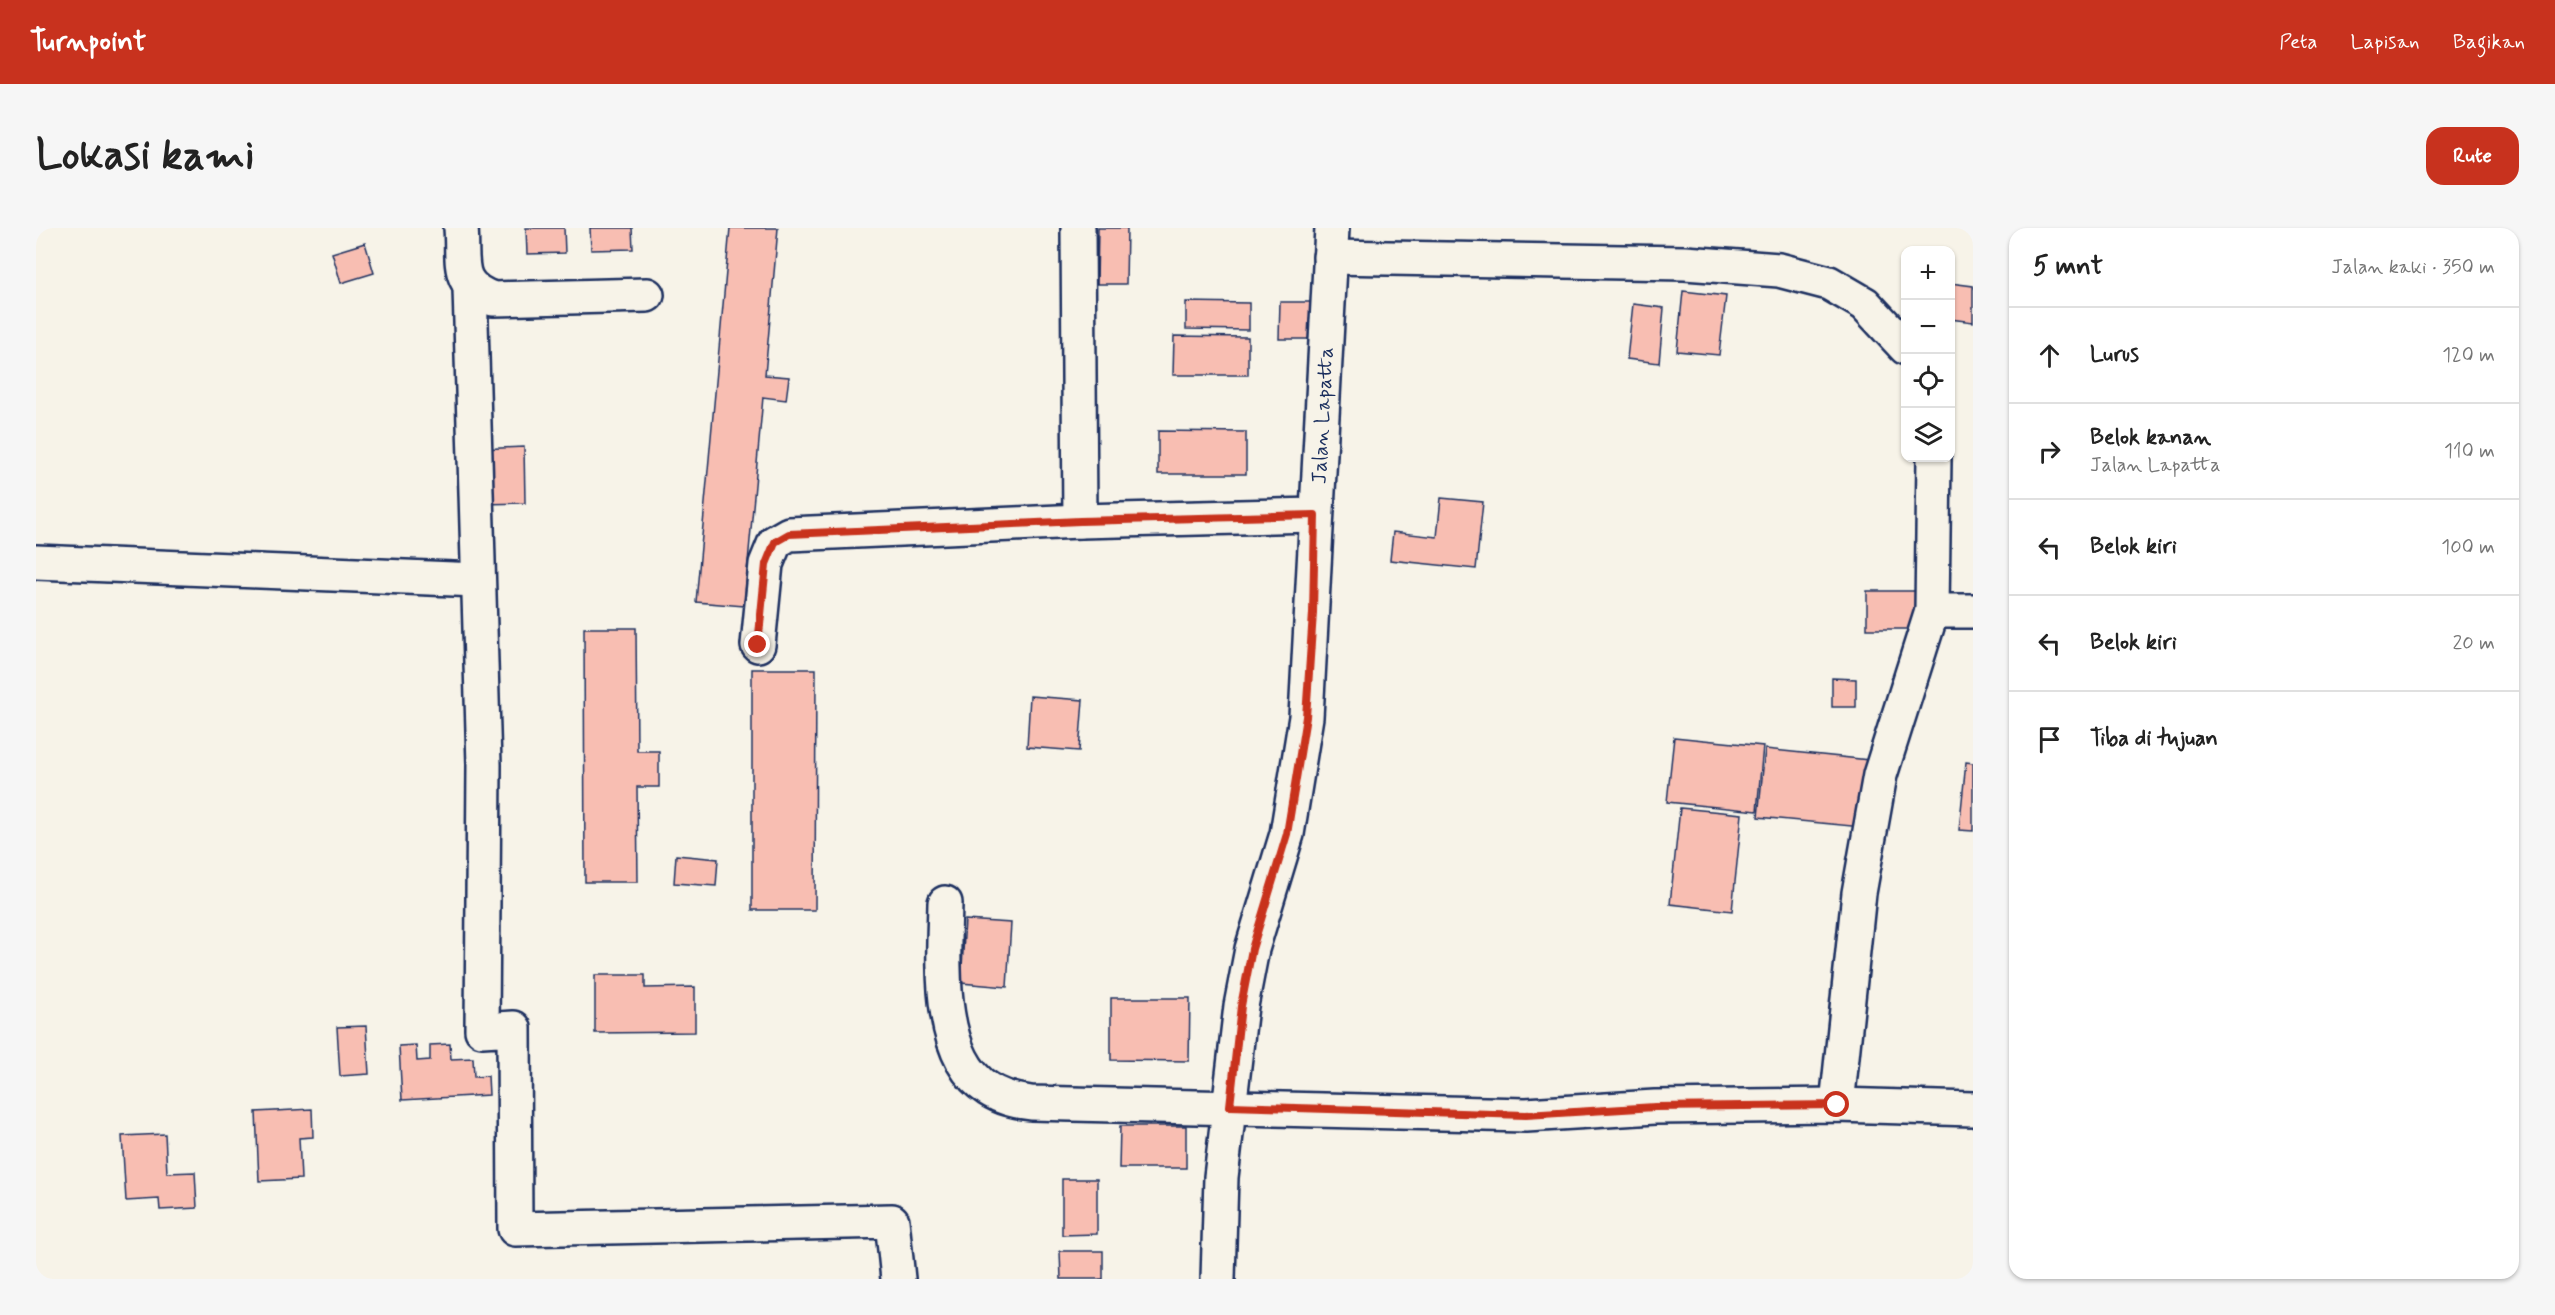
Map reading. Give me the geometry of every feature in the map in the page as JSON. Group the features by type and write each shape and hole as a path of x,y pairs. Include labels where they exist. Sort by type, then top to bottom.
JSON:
{"street":[{"path":"461,228 464,279 470,288 492,299 647,296"},
{"path":"1078,228 1080,521"},
{"path":"1331,243 1779,270 1829,283 1865,304 1901,344"},
{"name":"Jalan Lapatta","path":"1218,1279 1221,1177 1248,972 1287,834 1306,717 1331,243"},
{"path":"470,288 484,765 482,1030 514,1028 515,1229 892,1221 898,1279"},
{"path":"1837,1105 1859,893 1880,775 1932,611 1934,462"},
{"path":"758,645 766,564 775,542 789,534 1080,521 1315,515"},
{"path":"36,562 478,580"},
{"path":"1932,611 1973,611"},
{"path":"945,903 944,976 951,1031 961,1057 972,1076 986,1089 1007,1099 1031,1103 1230,1106 1526,1115 1655,1107 1837,1105 1973,1109"}],"building":[{"path":"526,228 564,228 565,253 527,254"},
{"path":"590,228 632,228 633,249 591,250"},
{"path":"730,228 778,228 765,375 789,377 786,400 763,397 744,606 696,602"},
{"path":"1098,228 1127,228 1126,284 1097,284"},
{"path":"365,243 374,273 341,283 332,253"},
{"path":"1955,284 1973,286 1973,322 1955,320"},
{"path":"1683,291 1726,296 1719,355 1677,351"},
{"path":"1186,302 1249,303 1249,330 1186,329"},
{"path":"1280,302 1317,302 1317,339 1279,339"},
{"path":"1633,304 1664,308 1659,363 1627,359"},
{"path":"1174,336 1248,337 1248,375 1173,375"},
{"path":"1158,431 1246,432 1246,474 1158,474"},
{"path":"524,447 525,503 482,504 480,449"},
{"path":"1441,498 1483,502 1476,569 1390,560 1393,532 1437,537"},
{"path":"1867,591 1921,591 1920,629 1867,629"},
{"path":"584,628 636,628 637,751 659,751 659,787 637,787 638,882 585,882"},
{"path":"752,669 816,669 815,910 752,910"},
{"path":"1832,678 1856,679 1856,707 1832,707"},
{"path":"1030,696 1083,700 1079,751 1027,747"},
{"path":"1674,737 1763,746 1757,811 1667,802"},
{"path":"1765,749 1869,760 1862,827 1758,817"},
{"path":"1966,762 1973,763 1973,831 1959,830"},
{"path":"1680,808 1742,814 1732,911 1670,904"},
{"path":"676,855 718,859 716,886 674,883"},
{"path":"965,920 1011,923 1007,987 961,983"},
{"path":"595,975 645,975 645,988 695,987 695,1032 595,1033"},
{"path":"1111,998 1190,998 1189,1061 1111,1060"},
{"path":"366,1026 369,1074 340,1076 337,1027"},
{"path":"450,1044 451,1059 473,1058 474,1077 488,1076 489,1095 402,1100 399,1046 416,1045 417,1061 430,1060 430,1045"},
{"path":"312,1109 313,1137 299,1138 301,1179 259,1181 256,1112"},
{"path":"1120,1126 1186,1126 1186,1168 1119,1168"},
{"path":"165,1134 167,1173 195,1172 197,1208 160,1210 159,1199 126,1201 122,1136"},
{"path":"1062,1179 1097,1179 1097,1234 1062,1235"},
{"path":"1060,1251 1103,1251 1103,1279 1061,1279"}],"route":[{"path":"758,645 766,564 775,542 789,534 1080,521 1315,515 1313,613 1306,717 1287,834 1252,949 1241,1006 1230,1106 1526,1115 1655,1107 1837,1105"}]}
